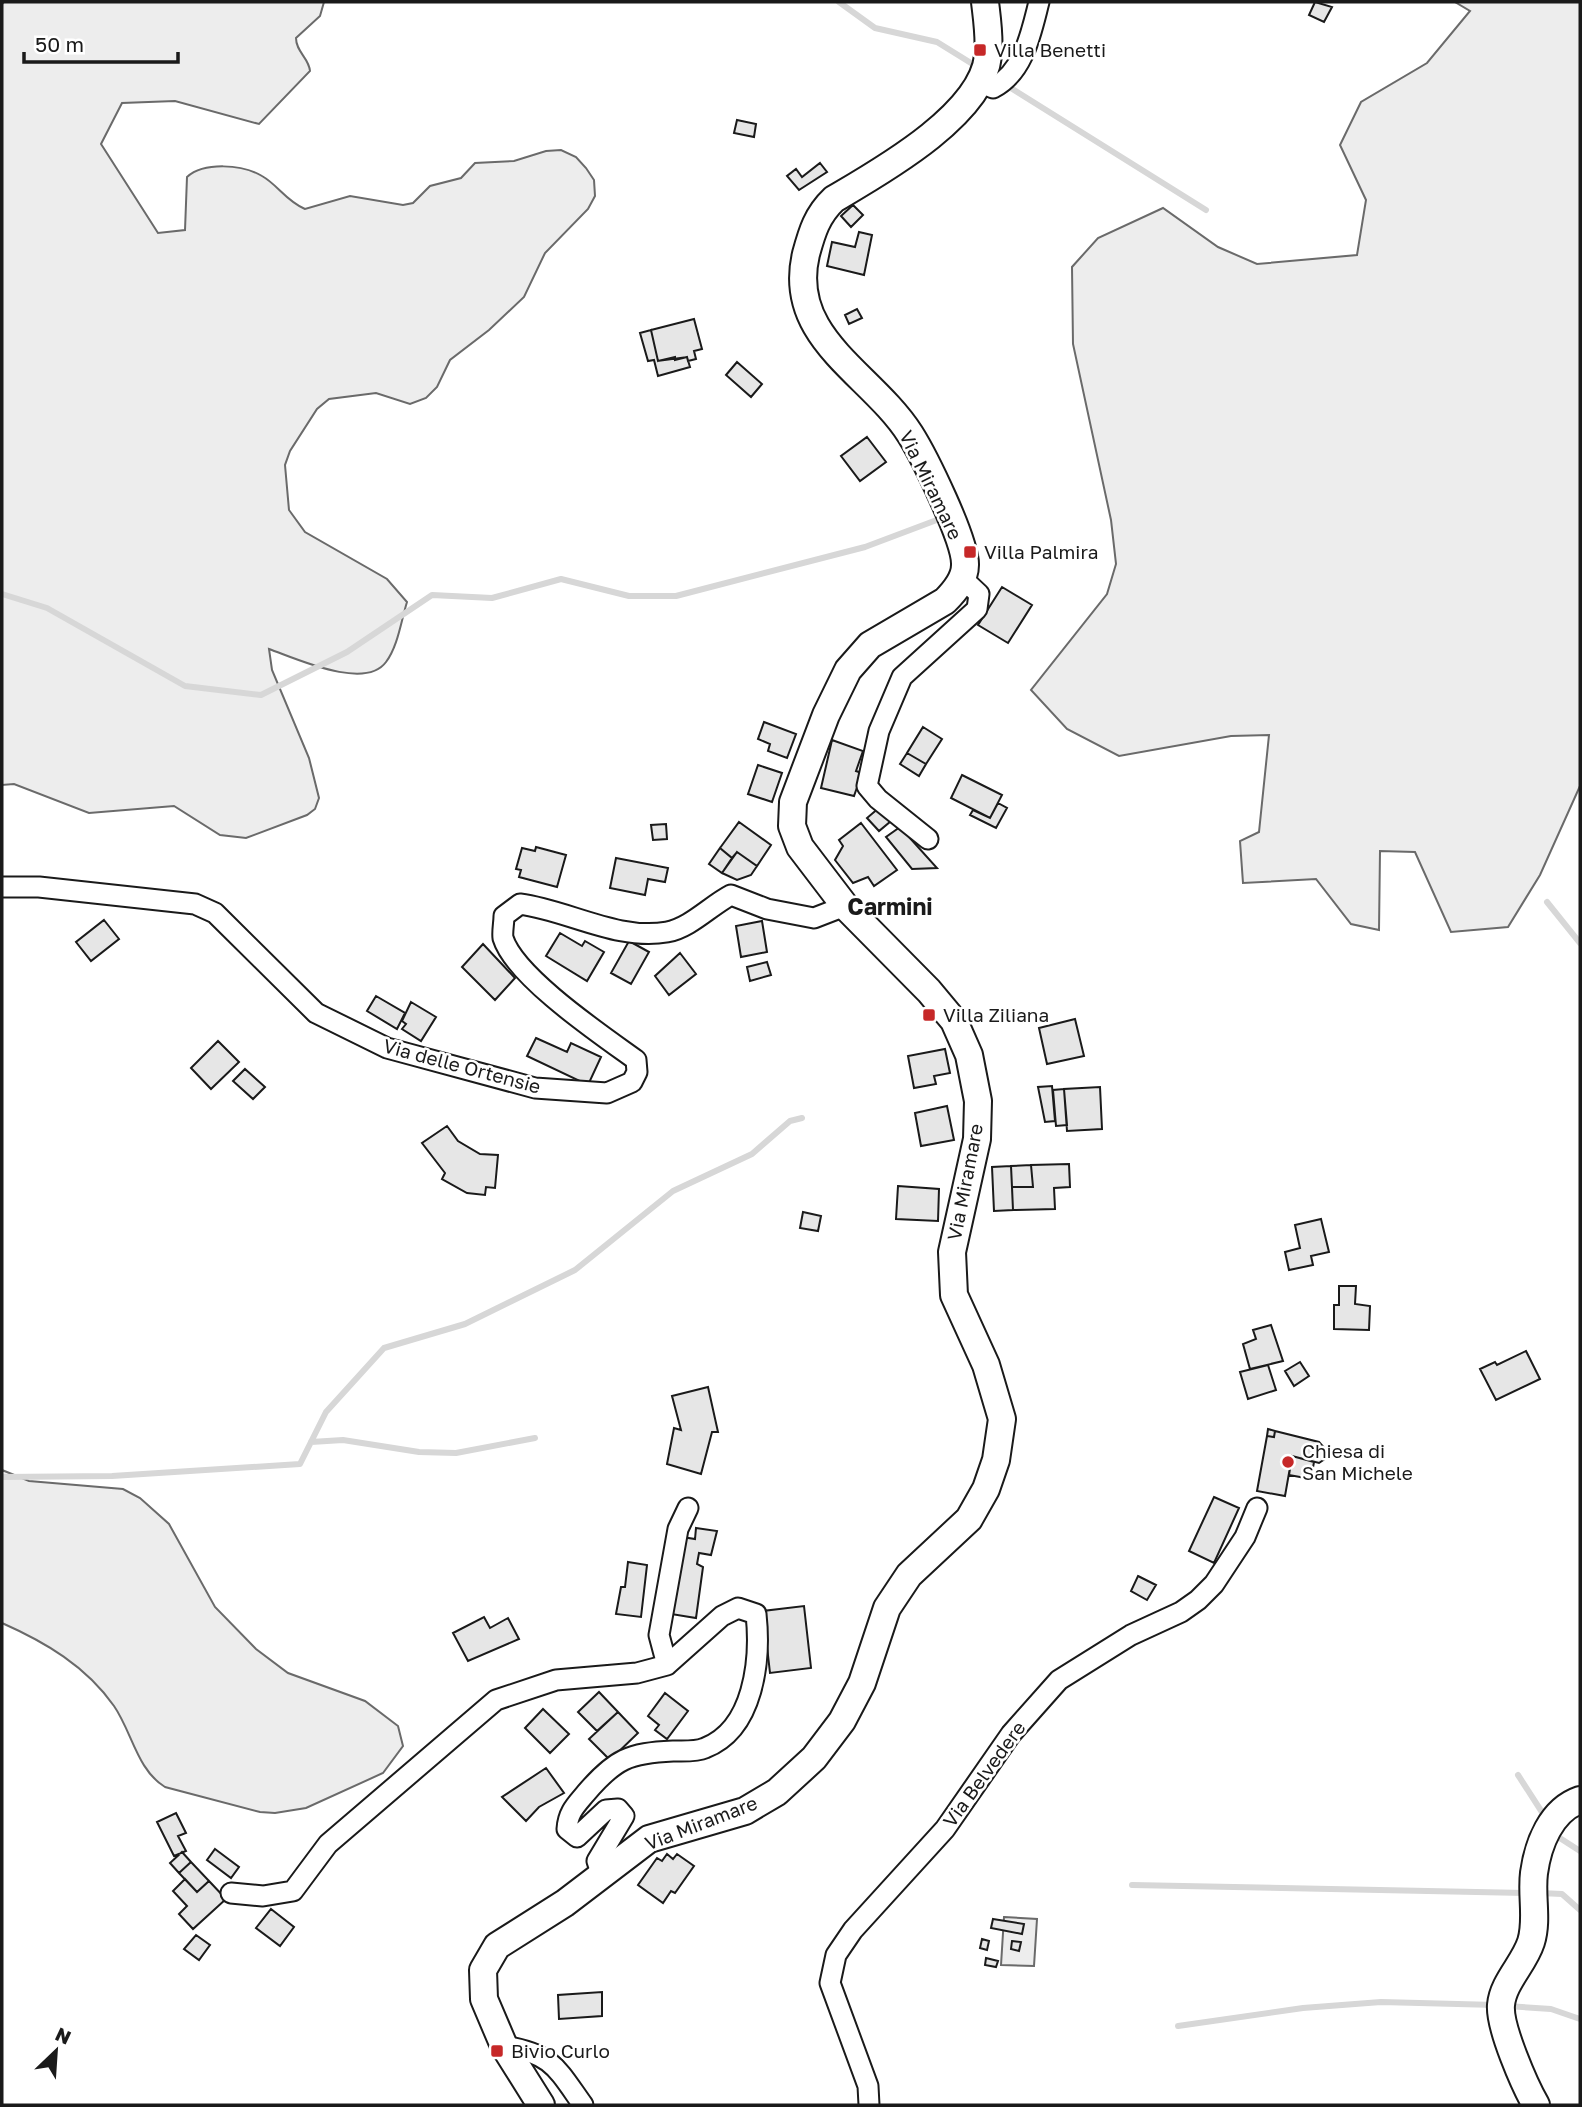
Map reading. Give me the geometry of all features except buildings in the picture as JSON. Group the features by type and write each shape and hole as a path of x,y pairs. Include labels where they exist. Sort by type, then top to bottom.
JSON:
{"street":[{"name":"Via Miramare","path":"541,2105 504,2046 484,1999 484,1970 497,1946 565,1903 649,1839 745,1811 777,1792 814,1758 842,1721 862,1683 887,1608 909,1575 969,1519 996,1460 1002,1419 986,1365 954,1295 952,1252 977,1139 978,1101 969,1055 954,1021 929,991 845,906 800,847 792,826 793,802 826,715 848,670 870,645 945,601 962,578 965,555 909,433 814,326 803,298 804,266 813,228 822,209 920,146 952,117 979,82 988,58 985,2"},
{"path":"979,82 993,88 1007,80 1029,41 1040,2"},
{"path":"928,839 878,799 867,786 879,731 902,677 977,609 979,594 962,578"},
{"name":"Via delle Ortensie","path":"2,887 39,887 195,904 215,913 316,1013 387,1048 534,1088 607,1093 632,1082 637,1072 636,1060 555,998 516,960 503,937 504,916 520,904 549,908 606,927 667,932 687,924 712,905 731,895 767,909 814,918 845,906"},
{"path":"667,1665 659,1634 678,1529 688,1508"},
{"name":"Via Belvedere","path":"869,2105 868,2086 830,1983 836,1955 853,1930 945,1829 1011,1734 1059,1680 1131,1634 1181,1612 1198,1601 1214,1584 1245,1537 1257,1508"},
{"path":"231,1893 263,1896 293,1891 328,1844 496,1700 556,1680 637,1673 667,1665 722,1616 738,1608 756,1614 760,1644 746,1707 726,1737 703,1750 644,1752 623,1758 602,1775 568,1815 567,1829 577,1838 606,1810 618,1809 624,1816 597,1861 601,1873"},
{"path":"1536,2105 1511,2048 1501,2006 1531,1943 1535,1919 1534,1873 1548,1827 1572,1803 1580,1800"},
{"path":"504,2046 534,2051 550,2062 583,2105"}],"shaded area":[{"path":"4,2 324,2 320,16 296,38 310,71 259,124 175,101 122,103 101,144 158,233 185,230 187,177 194,172 213,167 234,167 254,172 305,209 350,196 403,205 413,203 430,186 461,178 475,163 514,161 546,151 561,150 576,157 594,180 595,196 588,209 545,253 524,297 489,330 450,360 437,387 426,398 410,404 376,393 329,399 317,409 290,451 285,465 289,510 305,532 387,579 407,602 393,649 386,662 376,670 347,673 329,670 269,649 272,670 309,758 319,798 315,809 307,815 246,838 220,835 174,806 89,813 14,784 2,785"},
{"path":"1455,2 1580,2 1580,786 1540,875 1508,927 1451,932 1415,852 1380,851 1379,930 1351,924 1316,879 1243,883 1240,841 1259,832 1269,735 1231,736 1119,756 1067,729 1031,690 1107,594 1116,564 1111,520 1073,344 1072,267 1098,238 1163,208 1218,247 1257,264 1357,255 1366,200 1340,145 1361,102 1427,63 1470,11"},
{"path":"2,1470 29,1481 123,1489 140,1498 169,1524 215,1607 256,1649 288,1673 365,1701 398,1726 403,1746 383,1773 306,1808 275,1813 260,1812 165,1787 141,1761 114,1706 91,1679 49,1647 2,1623"},
{"path":"1004,1917 1037,1919 1034,1966 1001,1965"}],"waterway":[{"path":"839,2 875,28 937,42 979,68"},
{"path":"1006,85 1206,210"},
{"path":"2,594 47,608 185,686 261,695 347,652 432,595 492,598 561,579 629,596 676,596 865,547 942,518"},
{"path":"1547,902 1580,943"},
{"path":"2,1477 112,1476 300,1464 326,1412 384,1348 465,1324 575,1270 673,1191 752,1154 790,1121 802,1118"},
{"path":"311,1442 343,1440 419,1452 456,1453 535,1438"},
{"path":"1518,1775 1547,1820"},
{"path":"1552,1833 1580,1851"},
{"path":"1132,1885 1525,1893"},
{"path":"1540,1893 1562,1894 1580,1910"},
{"path":"1178,2026 1303,2008 1381,2002 1496,2005"},
{"path":"1507,2006 1551,2009 1580,2019"}],"place":[{"name":"Villa Benetti","path":"980,50"},
{"name":"Villa Palmira","path":"970,552"},
{"name":"Villa Ziliana","path":"929,1015"},
{"name":"Chiesa di San Michele","path":"1288,1462"},
{"name":"Bivio Curlo","path":"497,2051"}],"district":[{"name":"Carmini","path":"890,907"}]}
